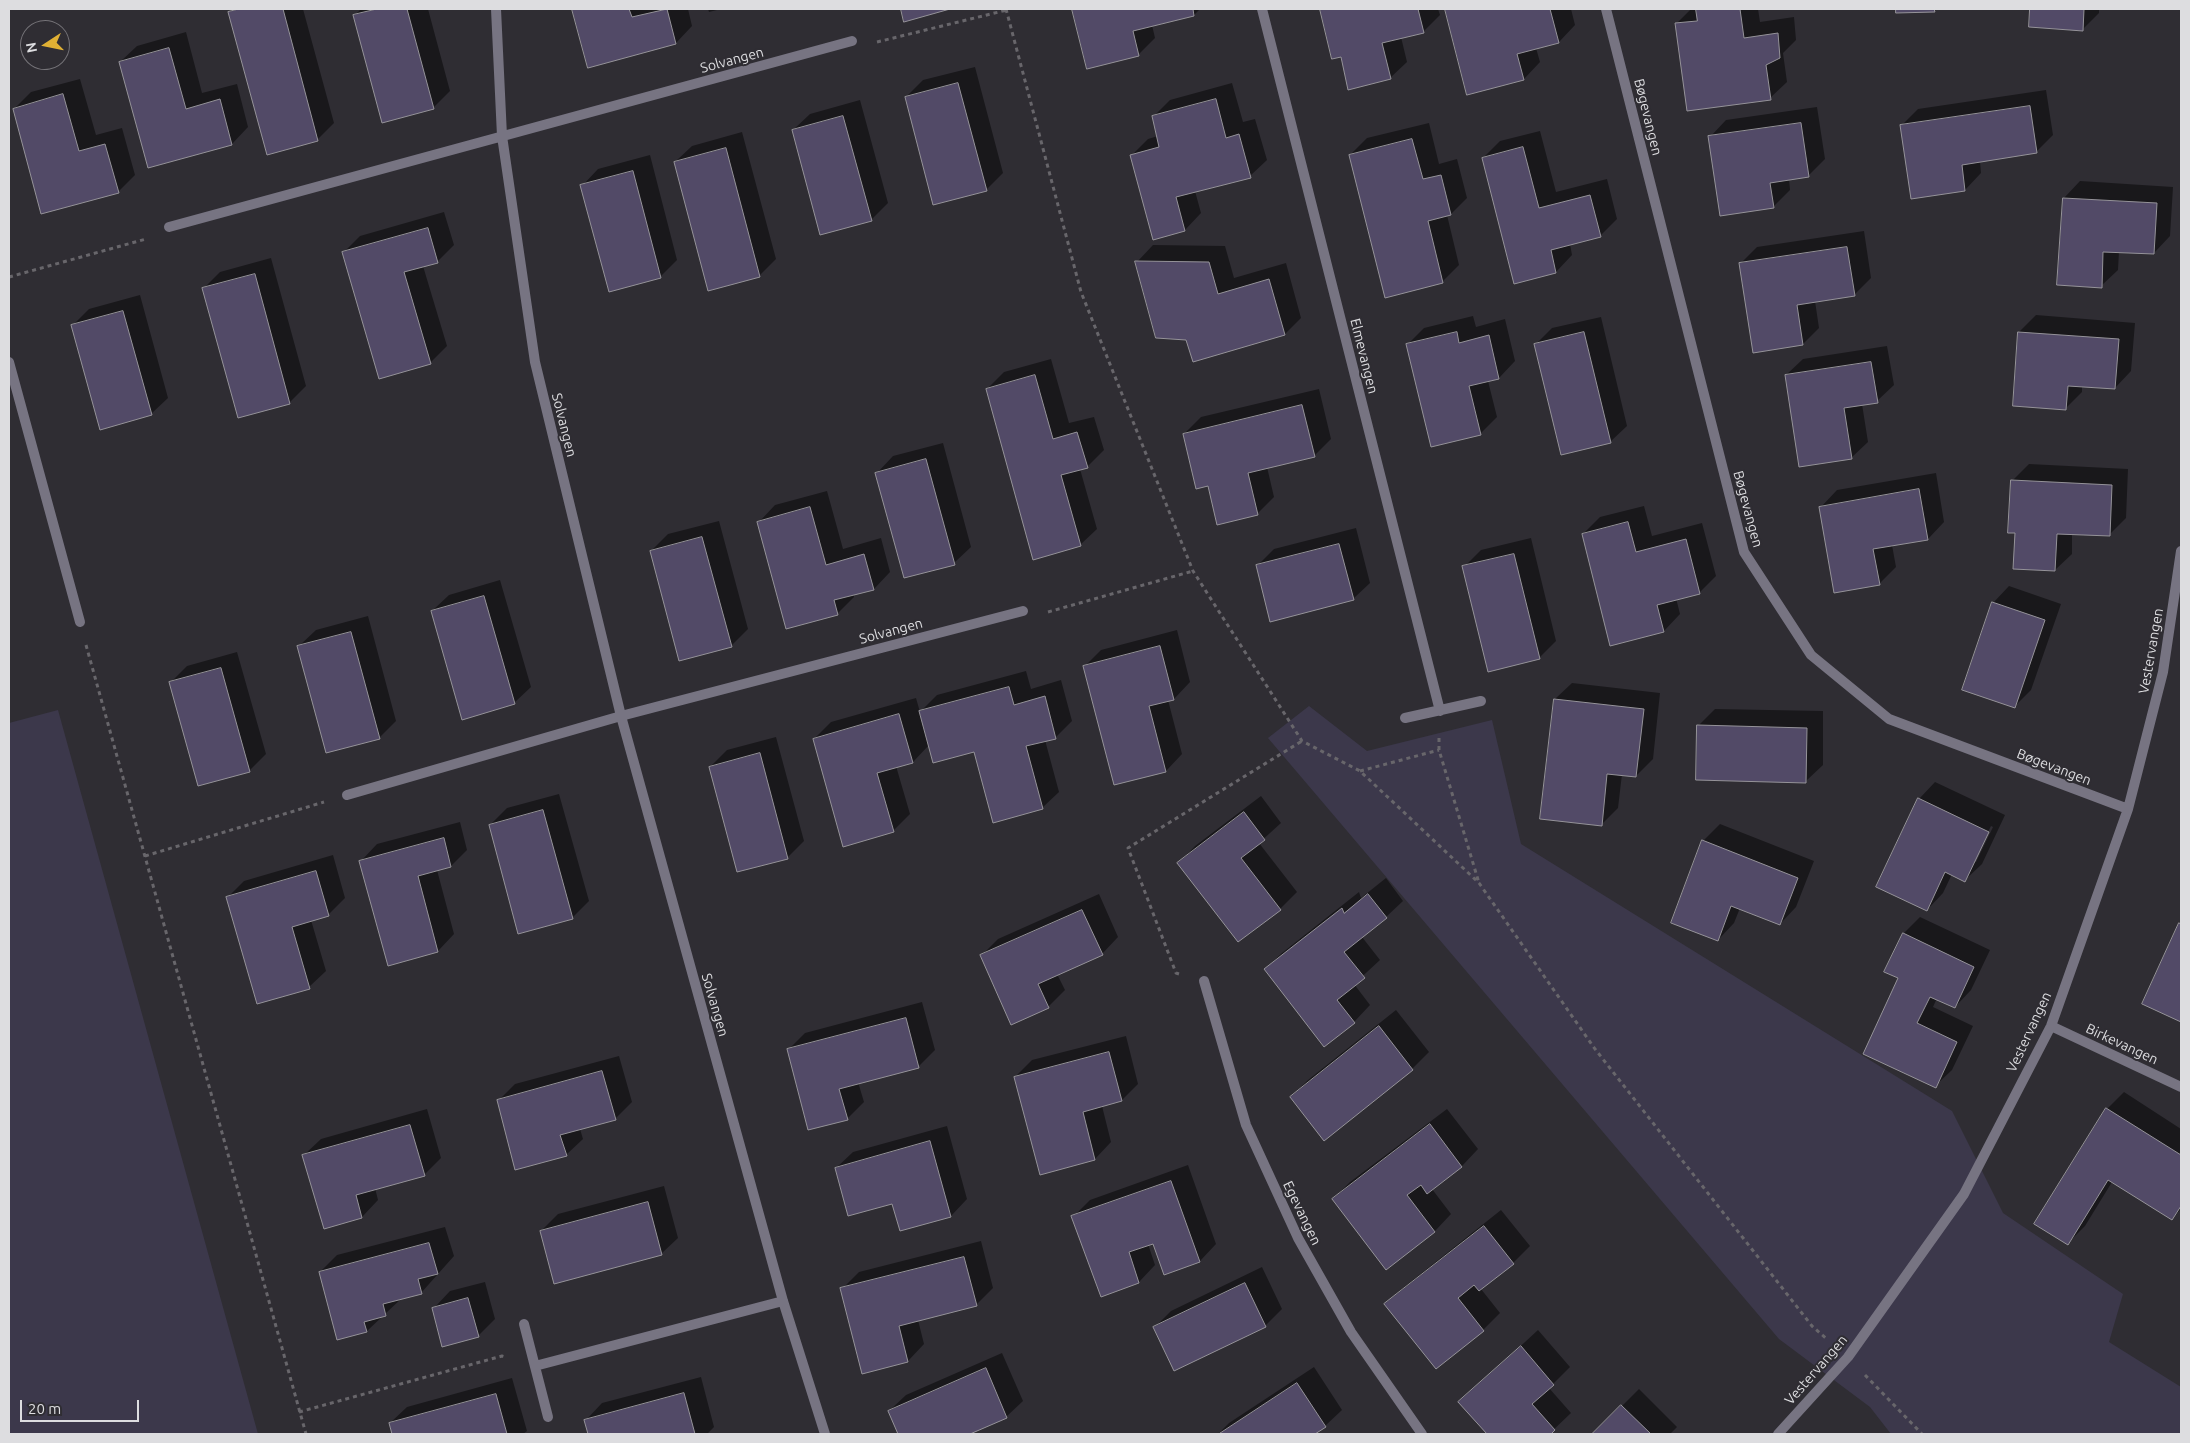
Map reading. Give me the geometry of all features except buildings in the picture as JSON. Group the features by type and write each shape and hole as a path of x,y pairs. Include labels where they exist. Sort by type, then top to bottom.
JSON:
{"street":[{"name":"Solvangen","path":"496,9 502,136 535,362 620,716 783,1301 825,1434"},
{"name":"Elmevangen","path":"1262,9 1440,711"},
{"name":"Bøgevangen","path":"1606,9 1744,552 1811,656 1890,719 2128,809"},
{"name":"Solvangen","path":"169,227 852,41"},
{"path":"9,362 80,622"},
{"name":"Vestervangen","path":"1778,1434 1848,1357 1964,1194 2051,1026 2128,809 2164,672 2181,552"},
{"name":"Solvangen","path":"347,795 620,716 1023,611"},
{"path":"1406,718 1481,702"},
{"name":"Egevangen","path":"1204,981 1246,1125 1298,1238 1351,1332 1422,1434"},
{"name":"Birkevangen","path":"2051,1026 2181,1087"},
{"path":"535,1366 783,1301"},
{"path":"524,1324 548,1417"}],"path":[{"path":"852,41 866,44 1007,10 1081,292 1193,571 1302,741 1360,771 1479,884 1601,1056 1812,1326 1848,1357 1922,1434"},
{"path":"9,277 148,239 169,227"},
{"path":"1023,611 1044,614 1193,571"},
{"path":"80,622 306,1434"},
{"path":"1440,711 1438,750 1479,884"},
{"path":"1204,981 1176,973 1128,848 1302,741"},
{"path":"1360,771 1438,750"},
{"path":"145,856 347,795"},
{"path":"299,1412 502,1356 535,1366"}],"shaded area":[{"path":"1309,706 1367,751 1492,720 1521,844 1952,1111 2003,1213 2123,1294 2109,1342 2181,1387 2181,1434 1891,1434 1870,1407 1779,1339 1268,738"},
{"path":"58,710 258,1434 9,1434 9,723"}]}
